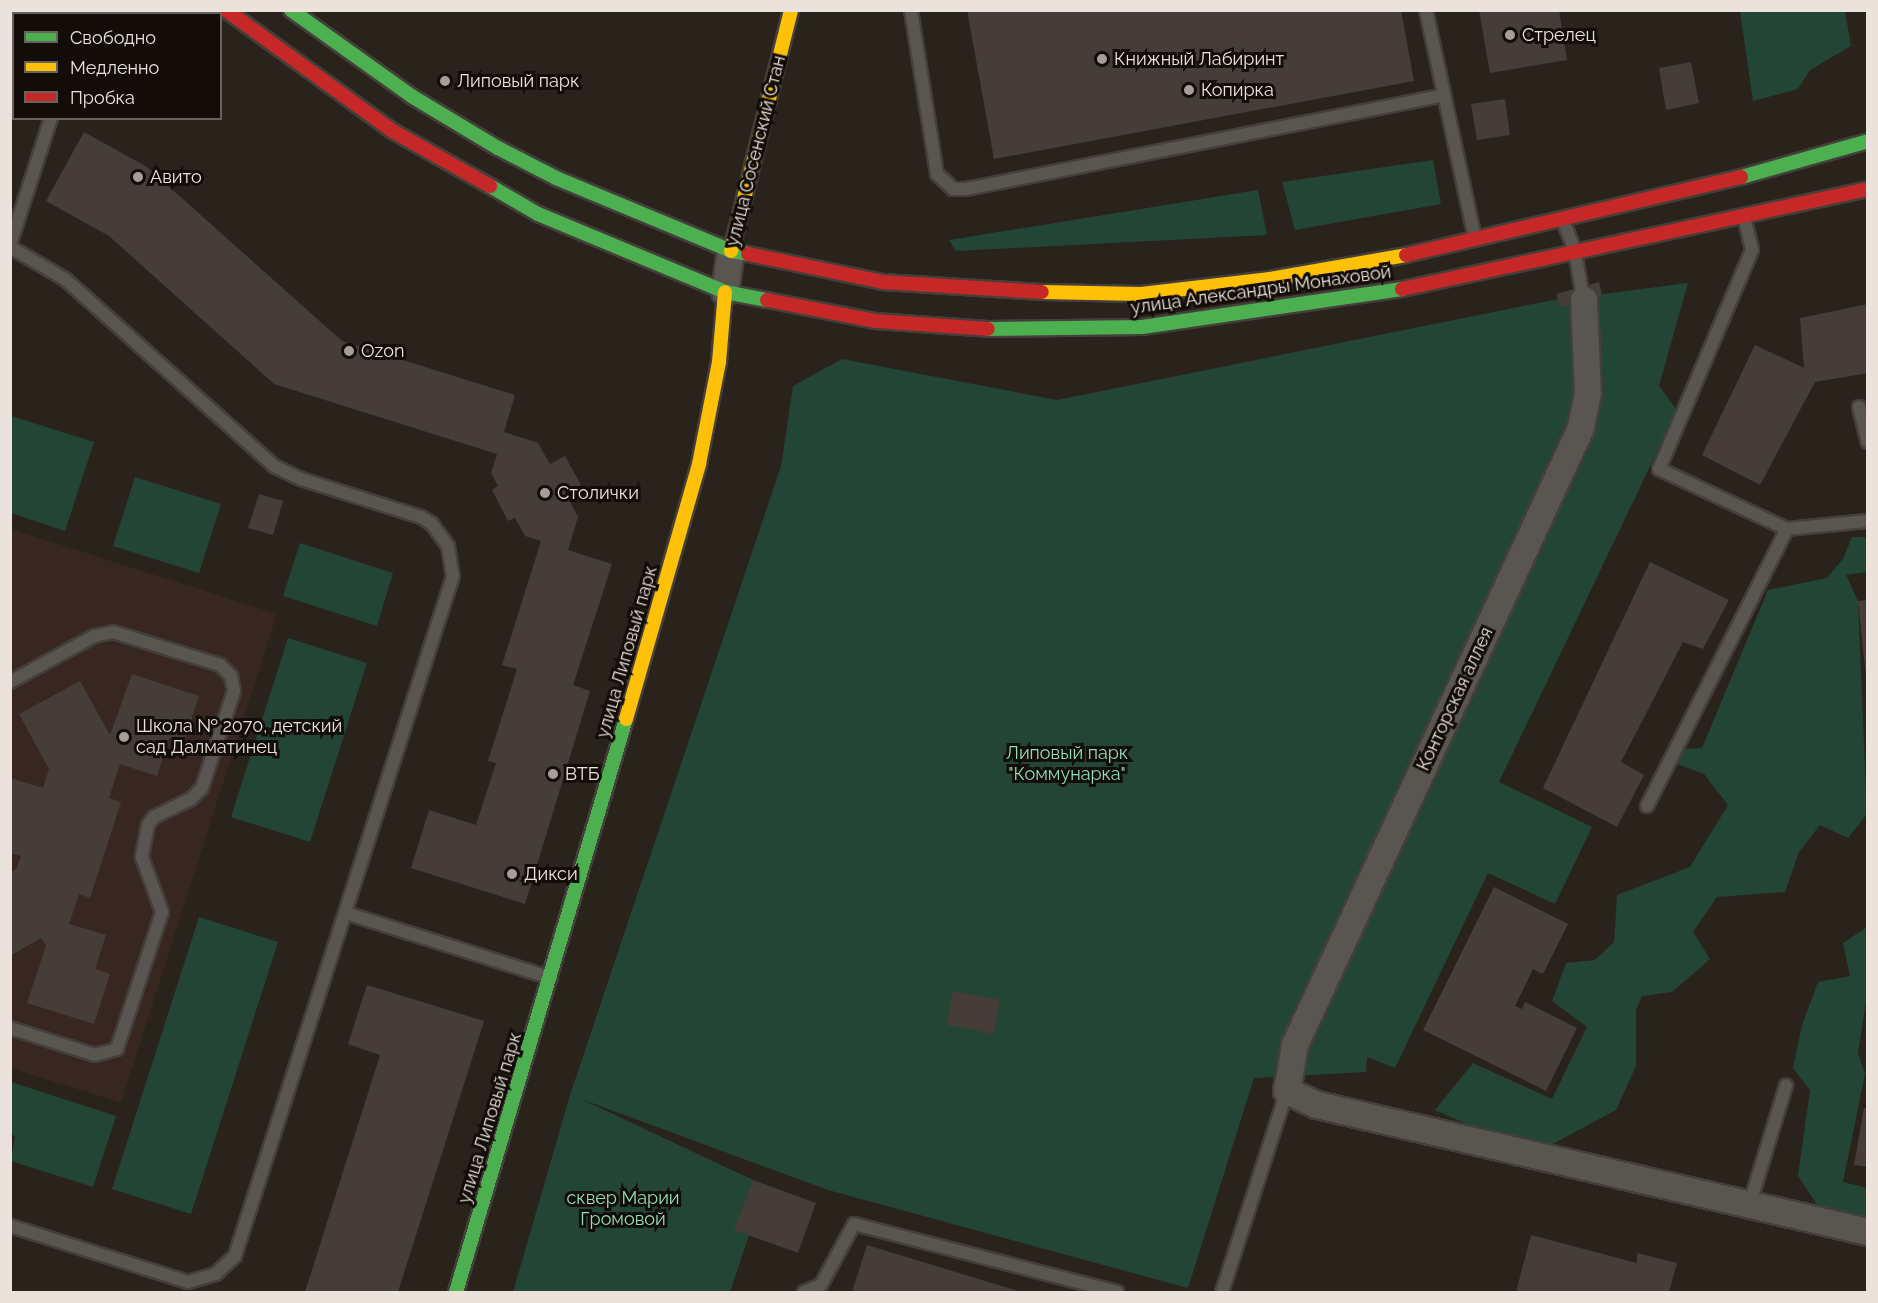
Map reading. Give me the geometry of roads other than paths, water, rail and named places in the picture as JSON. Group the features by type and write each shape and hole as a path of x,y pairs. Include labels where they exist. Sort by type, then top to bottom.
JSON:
{"main road":[{"name":"улица Александры Монаховой","path":"226,10 391,130 478,182 538,214 725,291 875,321 987,329 1142,327 1411,288 1868,189"},
{"name":"улица Александры Монаховой","path":"291,10 413,97 498,148 556,178 731,251 883,282 992,291 1141,294 1270,279 1475,239 1794,165 1868,141"},
{"name":"улица Сосенский Стан","path":"731,251 791,10"},
{"name":"улица Липовый парк","path":"456,1293 551,978 699,464 719,362 725,291"}],"street":[{"name":"улица Сосенский Стан","path":"725,291 731,251"},
{"name":"Конторская аллея","path":"1287,1091 1295,1045 1581,428 1588,394 1582,293"},
{"path":"1287,1091 1317,1105 1749,1208 1868,1232"}],"lane":[{"path":"911,10 937,174 953,189 966,189 1444,95"},
{"path":"1426,10 1475,239"},
{"path":"10,1226 188,1282 205,1280 224,1269 239,1249 453,576 448,546 439,532 421,517 301,479 274,466 65,279 10,246 50,120"},
{"path":"1744,216 1752,250 1659,469 1787,529 1868,521"},
{"path":"1563,218 1575,252 1582,293"},
{"path":"1859,407 1868,442"},
{"path":"1647,806 1787,529"},
{"path":"10,682 94,636 113,632 220,665 231,676 234,691 202,788 191,799 154,817 148,825 142,857 162,912 117,1049 95,1055 10,1028"},
{"path":"346,913 551,978"},
{"path":"1749,1208 1786,1086"},
{"path":"1222,1293 1287,1091"},
{"path":"804,1293 820,1285 854,1224 1117,1293"}],"place":[{"name":"Стрелец","path":"1510,35"},
{"name":"Книжный Лабиринт","path":"1102,59"},
{"name":"Липовый парк","path":"445,81"},
{"name":"Копирка","path":"1189,90"},
{"name":"Авито","path":"138,177"},
{"name":"Ozon","path":"349,351"},
{"name":"Столички","path":"545,493"},
{"name":"Школа № 2070, детский сад Далматинец","path":"124,737"},
{"name":"ВТБ","path":"553,774"},
{"name":"Дикси","path":"512,874"}],"park label":[{"name":"Липовый парк \"Коммунарка\"","path":"1067,764"},
{"name":"сквер Марии Громовой","path":"623,1209"}]}
